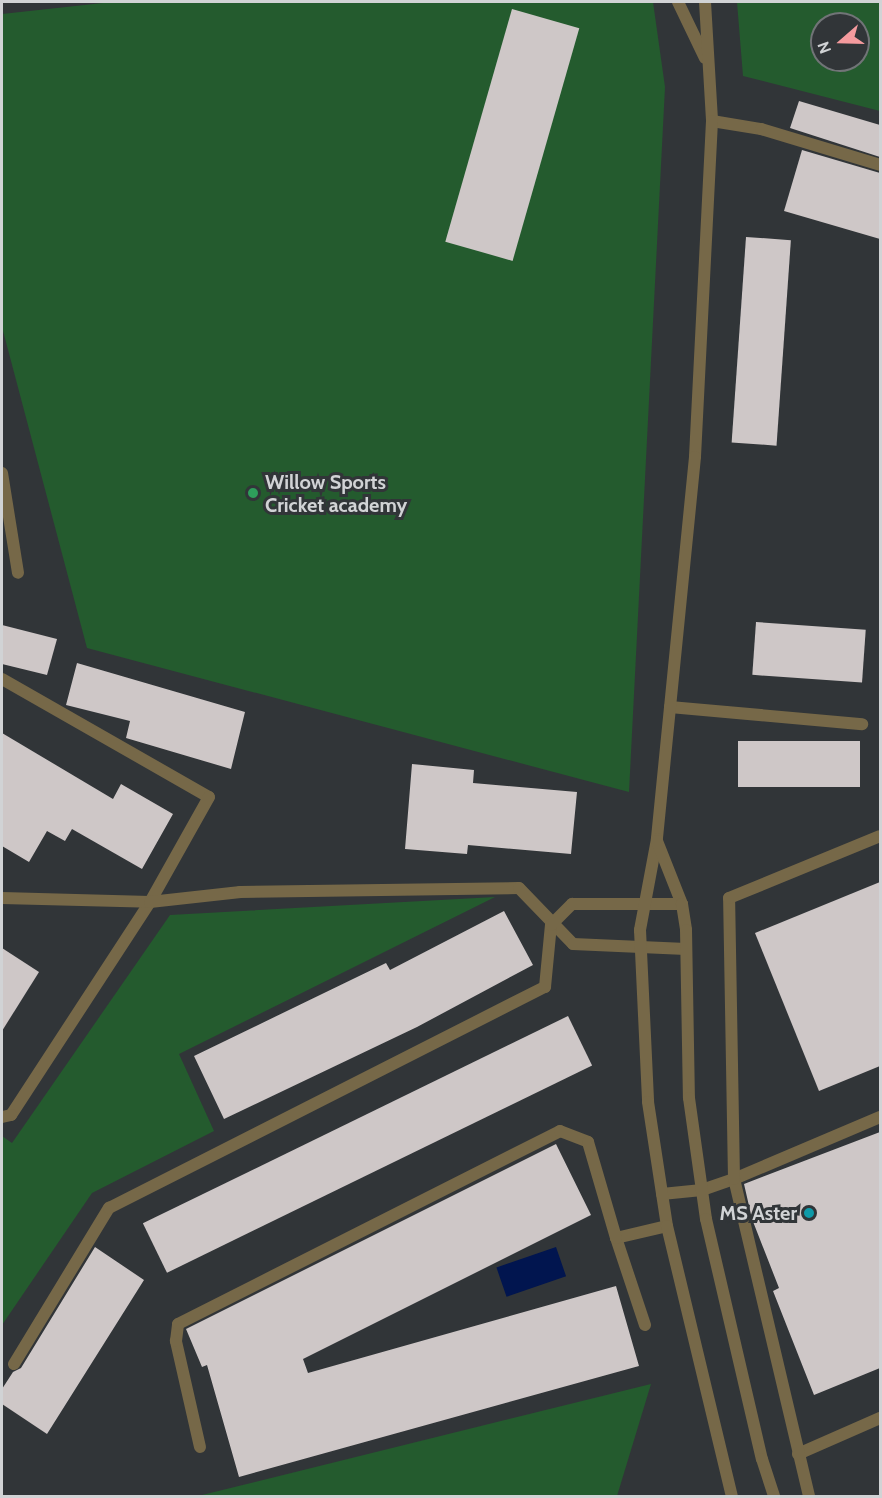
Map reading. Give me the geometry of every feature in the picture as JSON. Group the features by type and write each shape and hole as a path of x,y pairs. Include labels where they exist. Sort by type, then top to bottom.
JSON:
{"street":[{"path":"678,2 706,62"},
{"path":"705,2 706,62 712,121 695,457 657,839 641,947 648,1102 667,1226 732,1497"},
{"path":"712,121 761,129 880,165"},
{"path":"2,473 18,573"},
{"path":"2,679 209,797 150,902 12,1115 2,1117"},
{"path":"670,707 862,724"},
{"path":"809,1497 734,1179 729,898 880,836"},
{"path":"657,839 682,904 686,949 688,1098 702,1190 754,1424 774,1497"},
{"path":"2,898 150,902 240,892 519,888 551,925 573,944 686,949"},
{"path":"14,1364 110,1208 545,987 551,925 572,904 646,901 682,904"},
{"path":"662,1194 702,1190 734,1179 880,1117"},
{"path":"200,1447 177,1341 178,1324 560,1131 588,1142 616,1238 645,1325"},
{"path":"616,1238 667,1226"},
{"path":"798,1454 880,1418"}],"green space":[{"name":"Willow Sports Cricket academy","path":"112,2 653,2 665,87 629,792 87,648 2,327 2,14"},
{"path":"737,2 880,2 880,111 743,76"},
{"path":"495,897 179,1054 214,1131 92,1193 2,1325 2,1136 12,1143 170,915"},
{"path":"651,1384 617,1496 198,1496"}],"shaded area":[{"path":"556,1247 566,1276 507,1297 496,1268"}],"building":[{"path":"512,9 579,28 513,261 445,242"},
{"path":"799,101 880,125 880,157 790,128"},
{"path":"802,150 880,173 880,239 784,211"},
{"path":"746,237 791,240 777,446 732,442"},
{"path":"756,622 866,630 862,683 752,675"},
{"path":"2,625 57,639 47,675 2,664"},
{"path":"77,663 245,712 231,769 126,738 130,721 66,705"},
{"path":"2,733 113,799 121,784 173,814 142,869 72,829 65,841 47,831 29,862 2,846"},
{"path":"738,741 860,741 860,787 738,787"},
{"path":"412,764 474,770 473,783 577,792 571,854 468,845 467,854 405,849"},
{"path":"880,882 880,1066 819,1091 755,933"},
{"path":"504,911 533,965 417,1027 224,1119 194,1056 386,963 390,970"},
{"path":"2,948 39,972 2,1031"},
{"path":"568,1016 592,1065 167,1273 143,1223"},
{"path":"880,1132 880,1368 814,1395 773,1291 779,1288 752,1219 744,1184"},
{"path":"556,1144 591,1215 303,1359 308,1373 616,1286 639,1366 239,1477 207,1365 202,1367 186,1329"},
{"path":"95,1247 144,1280 47,1434 2,1404 2,1389 13,1372 21,1368"}],"place":[{"name":"Willow Sports Cricket academy","path":"253,493"},
{"name":"MS Aster","path":"809,1213"}]}
